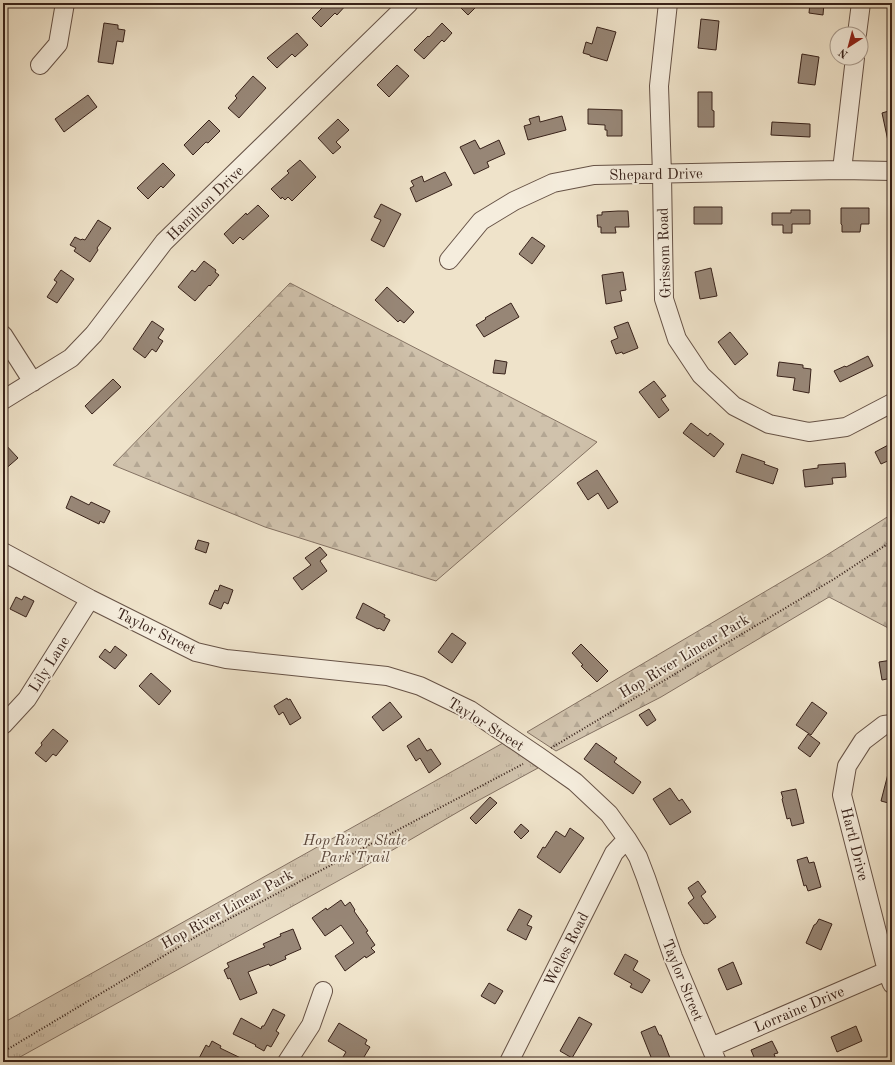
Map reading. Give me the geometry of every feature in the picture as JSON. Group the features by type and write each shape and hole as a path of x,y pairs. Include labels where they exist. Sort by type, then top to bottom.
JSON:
{"street":[{"path":"40,65 58,44 65,3"},
{"name":"Hamilton Drive","path":"3,400 71,358 98,330 164,242 408,3"},
{"name":"Grissom Road","path":"668,3 659,86 664,299 677,339 701,375 734,406 769,424 809,432 846,426 892,402"},
{"path":"858,26 861,3"},
{"path":"842,170 853,66"},
{"name":"Shepard Drive","path":"449,260 481,221 514,201 553,184 594,175 842,170 892,171"},
{"path":"3,335 33,382"},
{"name":"Taylor Street","path":"3,552 90,599 196,652 226,659 387,676 420,686 470,710 575,782 609,814 638,857 673,957 714,1055"},
{"name":"Lily Lane","path":"3,725 27,699 90,599"},
{"name":"Hartl Drive","path":"889,978 842,795 847,766 863,741 884,725 892,724"},
{"name":"Welles Road","path":"509,1062 614,853 627,839"},
{"name":"Lorraine Drive","path":"714,1055 889,978"},
{"path":"287,1062 311,1025 323,991"}],"path":[{"name":"Hop River Linear Park","path":"551,748 834,579 892,542"},
{"name":"Hop River Linear Park","path":"3,1052 202,933 524,764"}],"green space":[{"path":"290,283 597,442 436,581 265,527 113,465"},
{"path":"892,514 892,630 829,597 661,697 556,751 527,732 822,558"},
{"name":"Hop River State Park Trail","path":"503,743 538,768 470,805 365,866 11,1062 3,1062 3,1023"}],"building":[{"path":"325,3 348,3 337,15 335,13 321,27 312,18 326,4"},
{"path":"456,3 480,3 468,15"},
{"path":"810,3 824,3 823,15 809,13"},
{"path":"701,19 719,21 716,50 698,48"},
{"path":"104,23 118,25 118,29 125,30 123,42 117,41 113,64 98,62"},
{"path":"442,23 452,33 444,42 442,40 424,59 414,50"},
{"path":"597,27 616,32 607,61 583,53 586,42 592,44"},
{"path":"297,33 308,45 295,57 292,54 277,68 267,58"},
{"path":"802,54 819,57 815,85 798,83"},
{"path":"397,65 409,76 389,97 377,85"},
{"path":"253,76 266,88 239,118 228,108 237,98 235,96"},
{"path":"698,92 712,92 714,127 698,127"},
{"path":"88,95 97,107 64,132 55,119"},
{"path":"588,109 622,110 622,136 607,136 605,125 588,124"},
{"path":"892,110 892,141 888,141 882,113"},
{"path":"539,116 540,122 562,116 566,130 528,140 524,126 531,124 529,119"},
{"path":"338,119 349,130 336,142 341,147 333,154 318,138"},
{"path":"209,120 220,131 193,155 184,145"},
{"path":"772,122 810,124 810,137 771,135"},
{"path":"475,140 480,149 499,140 505,154 487,162 489,167 474,174 460,147"},
{"path":"300,160 316,177 292,201 288,197 285,200 282,197 281,199 271,189 289,173 287,171"},
{"path":"163,163 175,175 163,188 161,186 148,199 137,188"},
{"path":"445,172 452,185 416,202 410,188 414,186 411,181 422,176 424,182"},
{"path":"381,204 401,214 384,247 371,240 381,220 374,217"},
{"path":"258,205 269,216 243,240 240,237 233,244 224,234 246,213 247,215"},
{"path":"694,207 722,207 722,224 694,224"},
{"path":"841,208 869,208 869,224 861,224 860,232 842,232"},
{"path":"791,210 810,210 810,224 792,224 792,233 783,233 783,225 772,225 772,213 791,213"},
{"path":"628,211 629,227 615,227 616,233 601,233 601,227 598,227 597,215 602,215 602,212"},
{"path":"98,220 111,228 97,248 98,250 90,262 74,251 76,248 70,245 75,237 85,240"},
{"path":"532,237 545,246 532,264 519,254"},
{"path":"204,261 216,270 215,272 219,275 195,301 178,287 192,270 195,272"},
{"path":"711,268 717,296 700,299 695,272"},
{"path":"61,270 74,279 57,303 47,297 57,282 54,280"},
{"path":"623,272 626,290 620,291 622,301 606,304 602,275"},
{"path":"387,287 414,312 404,323 400,320 398,322 375,300"},
{"path":"511,303 519,317 484,337 476,325"},
{"path":"152,321 164,329 158,338 163,341 156,352 152,349 145,358 133,349"},
{"path":"628,322 638,348 623,354 622,352 616,354 611,341 618,338 614,327"},
{"path":"730,332 748,354 735,365 718,342"},
{"path":"868,356 873,366 840,382 834,371"},
{"path":"495,360 507,362 505,374 493,373"},
{"path":"779,362 803,365 803,368 811,369 809,393 793,390 795,378 777,376"},
{"path":"113,379 121,387 92,414 85,406"},
{"path":"654,381 666,396 661,399 669,410 659,418 639,392"},
{"path":"691,423 708,436 710,433 724,444 714,457 683,433"},
{"path":"3,442 18,458 3,471"},
{"path":"892,443 892,459 881,464 875,452"},
{"path":"742,454 765,462 764,464 778,469 773,484 736,472"},
{"path":"845,463 846,477 832,478 833,484 805,487 803,470 818,468 818,465"},
{"path":"597,470 618,502 608,509 598,493 588,500 577,483"},
{"path":"71,496 89,505 91,502 110,511 104,523 100,521 99,524 66,508"},
{"path":"198,540 209,543 206,553 195,549"},
{"path":"320,547 327,555 320,561 327,571 302,590 293,578 311,565 305,558"},
{"path":"220,585 233,590 228,604 224,602 221,609 209,604 215,590 218,591"},
{"path":"24,596 34,601 26,617 10,609 16,597 22,600"},
{"path":"363,603 385,615 384,617 390,620 384,631 356,618"},
{"path":"452,633 466,643 452,663 438,652"},
{"path":"581,644 608,671 597,682 581,666 583,665 572,653"},
{"path":"115,646 127,655 115,669 99,657 105,649 110,653"},
{"path":"892,660 892,678 882,680 879,662"},
{"path":"151,673 171,691 159,705 139,686"},
{"path":"287,698 288,700 290,699 301,718 290,725 283,712 279,715 274,706"},
{"path":"390,702 402,717 383,731 372,717"},
{"path":"812,702 827,713 811,735 796,725"},
{"path":"649,709 656,720 647,726 639,715"},
{"path":"53,729 68,741 56,756 53,754 46,762 35,753"},
{"path":"808,734 820,743 810,757 798,748"},
{"path":"419,738 427,751 431,749 441,764 429,773 420,758 416,761 407,746"},
{"path":"596,743 617,758 614,762 641,782 633,794 584,759"},
{"path":"889,770 892,771 892,804 881,801"},
{"path":"670,788 679,801 682,799 691,812 670,825 653,799"},
{"path":"796,789 804,823 792,826 790,818 787,819 781,792"},
{"path":"490,797 497,803 476,824 470,818"},
{"path":"521,824 529,831 521,839 514,832"},
{"path":"570,828 584,838 560,873 537,857 556,831 565,837"},
{"path":"807,857 809,863 814,862 821,887 808,891 806,885 804,886 797,860"},
{"path":"698,881 706,892 701,896 716,917 707,924 704,924 688,903 694,898 688,888"},
{"path":"341,900 345,906 350,902 355,910 354,911 368,931 366,932 375,945 371,948 375,952 366,958 365,956 345,971 335,956 354,943 341,925 325,936 312,918"},
{"path":"519,909 532,916 527,925 532,927 526,940 507,930"},
{"path":"819,919 832,924 821,950 806,943 814,925"},
{"path":"293,929 301,949 285,956 286,959 270,966 269,964 248,972 257,993 240,1000 230,978 228,979 224,970 229,967 227,963 265,947 263,944 281,936 280,934"},
{"path":"625,954 638,961 633,970 650,980 642,993 630,987 632,984 614,974"},
{"path":"733,962 742,984 727,990 718,969"},
{"path":"489,983 503,991 495,1004 481,996"},
{"path":"273,1009 285,1015 276,1031 279,1033 271,1047 267,1045 264,1051 255,1046 256,1045 233,1034 241,1018 261,1029"},
{"path":"579,1017 592,1024 572,1058 560,1051"},
{"path":"339,1023 367,1040 365,1044 370,1047 361,1062 340,1062 346,1052 328,1041"},
{"path":"655,1026 659,1035 661,1035 670,1058 661,1062 653,1062 641,1032"},
{"path":"856,1026 862,1041 837,1052 831,1037"},
{"path":"212,1041 221,1046 220,1048 249,1062 197,1062 206,1045 209,1047"},
{"path":"772,1041 778,1053 774,1054 777,1062 756,1062 751,1050"}]}
